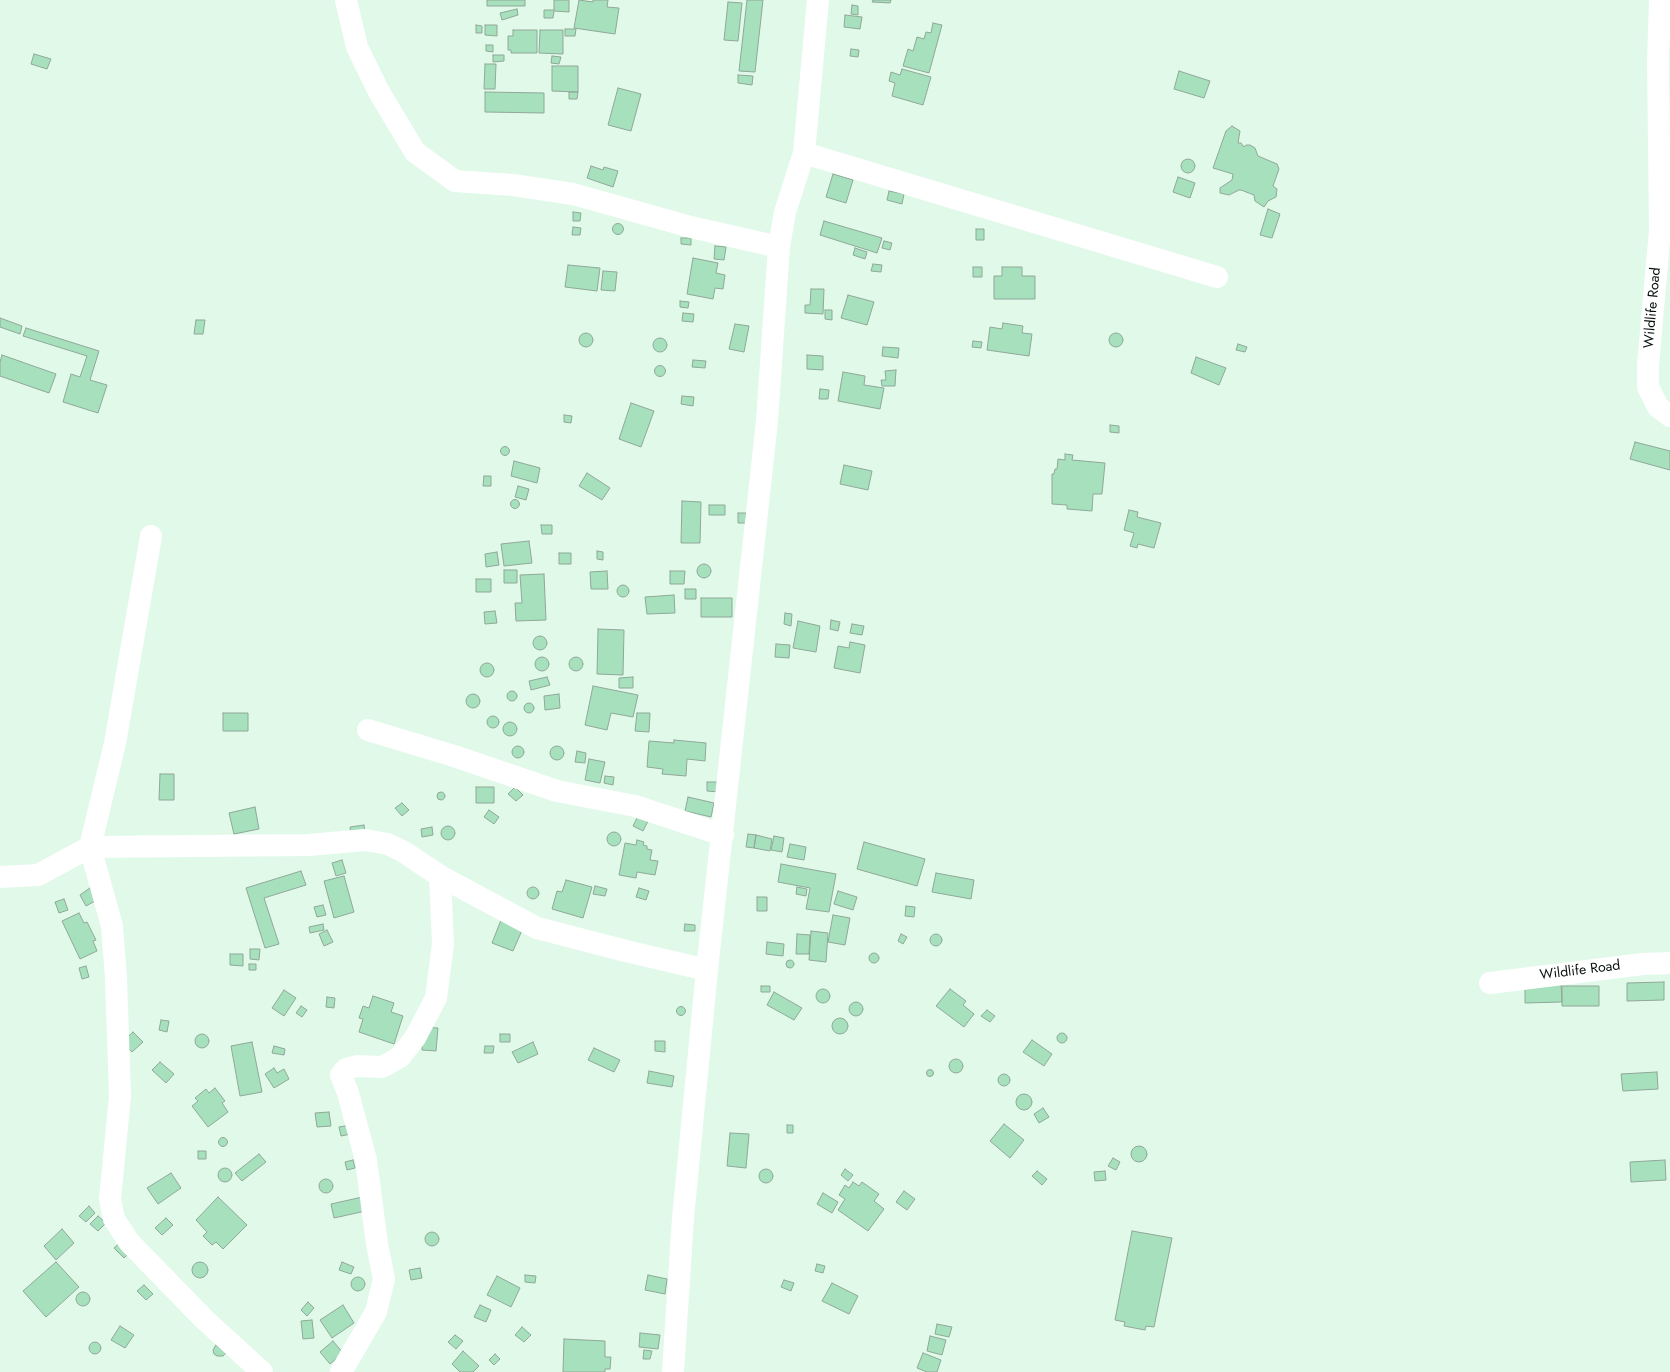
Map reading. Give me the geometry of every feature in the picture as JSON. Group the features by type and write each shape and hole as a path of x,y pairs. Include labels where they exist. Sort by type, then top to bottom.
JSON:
{"street":[{"path":"346,0 357,47 379,92 415,152 455,181 513,185 573,194 691,227 779,247"},
{"path":"672,1372 683,1218 707,970 723,835 767,421 779,247 786,212 804,153 818,0"},
{"name":"Wildlife Road","path":"1660,0 1658,62 1660,230 1648,365 1648,387 1658,407 1670,416"},
{"path":"804,153 1217,277"},
{"path":"151,536 115,742 90,847 112,926 116,978 120,1096 110,1199 114,1220 129,1242 204,1319 262,1372"},
{"path":"368,730 454,756 558,791 635,806 723,835"},
{"path":"0,878 38,875 90,847 309,845 365,840 388,844 404,852 440,876 537,928 707,970"},
{"path":"341,1372 376,1312 384,1279 377,1244 366,1160 348,1093 341,1075 346,1069 357,1066 382,1067 400,1057 415,1038 436,998 443,944 440,876"},
{"name":"Wildlife Road","path":"1490,983 1644,964 1670,963"}],"building":[{"path":"487,0 525,0 525,6 487,6"},
{"path":"554,0 569,0 569,12 554,11 553,18 544,18 544,10 554,10"},
{"path":"579,0 593,2 593,0 608,0 607,7 619,8 615,34 574,28"},
{"path":"747,0 763,0 755,72 739,71"},
{"path":"873,0 891,0 890,3 872,2"},
{"path":"728,2 742,3 738,41 724,40"},
{"path":"852,5 858,6 858,15 851,14"},
{"path":"517,9 518,15 502,20 500,13"},
{"path":"845,15 862,17 860,29 844,27"},
{"path":"933,23 942,25 929,73 903,66 908,49 913,51 917,37 924,39 926,32 931,33"},
{"path":"476,25 482,26 482,33 476,33"},
{"path":"485,25 497,25 497,36 485,35"},
{"path":"565,29 576,29 575,36 565,36"},
{"path":"513,30 537,30 537,53 511,53 511,50 508,50 508,36 513,36"},
{"path":"540,30 563,30 563,54 539,53"},
{"path":"486,45 493,45 493,52 486,51"},
{"path":"851,49 859,50 858,57 850,56"},
{"path":"34,54 51,59 47,69 31,64"},
{"path":"493,55 504,55 504,61 493,62"},
{"path":"552,56 561,57 559,64 551,63"},
{"path":"485,64 496,64 495,89 484,89"},
{"path":"552,66 578,66 578,92 552,91"},
{"path":"902,69 931,77 923,105 892,96 895,83 889,81 891,72 900,75"},
{"path":"1179,71 1210,81 1204,98 1174,89"},
{"path":"738,75 753,76 752,85 738,83"},
{"path":"618,88 641,94 631,131 608,125"},
{"path":"485,92 544,93 544,113 485,112"},
{"path":"569,92 578,92 577,99 569,99"},
{"path":"1232,126 1240,131 1238,143 1241,143 1244,147 1246,145 1250,145 1255,148 1258,156 1277,164 1279,169 1273,186 1277,189 1276,197 1268,201 1264,207 1255,201 1254,195 1241,190 1229,195 1220,193 1220,188 1232,180 1233,174 1213,168 1226,131"},
{"path":"1185,159 1191,159 1195,163 1195,169 1191,173 1185,173 1181,169 1181,163"},
{"path":"591,166 603,170 604,167 618,171 613,187 587,178"},
{"path":"833,174 853,180 846,203 826,197"},
{"path":"1178,177 1195,183 1190,198 1173,192"},
{"path":"889,191 904,194 902,204 887,200"},
{"path":"1268,209 1280,214 1272,238 1260,235"},
{"path":"573,212 581,213 580,221 573,221"},
{"path":"824,221 882,238 877,253 820,235"},
{"path":"616,224 620,224 622,225 622,233 616,234 613,231 613,227"},
{"path":"573,227 581,228 580,235 572,235"},
{"path":"976,229 984,229 984,240 976,240"},
{"path":"681,238 691,238 691,245 681,244"},
{"path":"884,241 892,243 890,250 882,248"},
{"path":"715,246 726,247 724,260 714,259"},
{"path":"855,248 867,252 865,259 853,255"},
{"path":"693,258 718,263 716,273 725,275 723,289 715,288 713,299 687,294"},
{"path":"873,264 882,265 881,272 871,271"},
{"path":"568,265 600,268 597,291 565,287"},
{"path":"973,267 982,267 982,277 973,277"},
{"path":"1002,267 1022,267 1022,276 1035,276 1035,299 994,299 994,276 1002,276"},
{"path":"603,271 617,272 615,291 601,290"},
{"path":"811,289 824,289 823,314 805,313 805,305 810,305"},
{"path":"848,295 874,302 867,325 841,318"},
{"path":"680,301 689,302 688,308 680,307"},
{"path":"825,310 832,310 832,320 825,319"},
{"path":"683,313 694,314 693,322 682,321"},
{"path":"0,318 22,326 20,334 0,327"},
{"path":"196,320 205,320 203,334 194,334"},
{"path":"1003,323 1023,326 1022,333 1032,334 1029,356 987,350 990,327 1002,329"},
{"path":"735,324 749,326 744,352 729,349"},
{"path":"26,328 99,351 90,380 107,385 98,413 63,402 71,374 80,377 87,356 23,336"},
{"path":"586,333 591,335 593,340 591,345 586,347 581,345 579,340 581,335"},
{"path":"1113,333 1119,333 1123,337 1123,343 1119,347 1113,347 1109,343 1109,337"},
{"path":"657,338 663,338 667,342 667,348 663,352 657,352 653,348 653,342"},
{"path":"973,341 982,342 981,348 972,347"},
{"path":"1238,344 1247,347 1245,352 1236,350"},
{"path":"883,347 899,348 898,358 882,356"},
{"path":"2,355 56,374 49,393 0,376 0,362"},
{"path":"807,355 823,356 823,370 807,369"},
{"path":"1196,357 1226,368 1219,385 1191,373"},
{"path":"693,360 706,361 705,368 692,367"},
{"path":"660,365 664,367 666,371 664,375 660,377 656,375 654,371 656,367"},
{"path":"896,370 895,386 882,386 881,380 886,380 885,371"},
{"path":"843,372 865,376 864,385 884,388 880,409 838,401"},
{"path":"820,389 829,390 828,399 819,399"},
{"path":"682,396 694,397 693,406 681,404"},
{"path":"631,403 654,411 641,447 619,439"},
{"path":"564,415 572,416 571,423 564,422"},
{"path":"1110,425 1119,426 1119,433 1110,432"},
{"path":"1635,442 1670,451 1670,470 1630,459"},
{"path":"505,446 510,451 505,456 500,451"},
{"path":"1065,454 1073,455 1072,460 1105,463 1102,494 1093,494 1092,511 1067,509 1067,505 1052,504 1052,474 1054,474 1055,469 1057,469 1058,459 1065,460"},
{"path":"514,461 540,468 537,483 511,476"},
{"path":"844,465 872,471 868,490 840,484"},
{"path":"587,473 610,488 602,500 579,486"},
{"path":"484,476 491,476 491,486 483,486"},
{"path":"518,486 529,489 526,500 515,497"},
{"path":"515,499 520,504 515,509 510,504"},
{"path":"682,501 701,502 700,543 681,543"},
{"path":"709,505 725,505 725,515 709,515"},
{"path":"1129,510 1138,512 1137,517 1161,523 1154,548 1138,544 1137,548 1130,546 1134,533 1124,530"},
{"path":"738,513 746,513 746,523 738,523"},
{"path":"541,525 552,525 552,534 542,534"},
{"path":"529,541 532,563 504,566 501,544"},
{"path":"597,551 603,552 603,560 597,559"},
{"path":"497,552 499,565 486,567 485,554"},
{"path":"559,553 571,553 571,564 559,564"},
{"path":"701,564 707,564 711,568 711,574 707,578 701,578 697,574 697,568"},
{"path":"504,570 517,570 517,583 504,583"},
{"path":"607,571 608,589 591,589 590,572"},
{"path":"670,571 685,571 684,584 670,584"},
{"path":"544,574 546,620 516,621 515,603 522,603 520,575"},
{"path":"476,579 491,579 491,592 476,592"},
{"path":"625,585 628,586 628,596 621,597 618,596 617,589 618,586"},
{"path":"685,589 696,589 696,599 685,599"},
{"path":"674,595 675,613 647,614 645,597"},
{"path":"701,598 732,598 732,617 701,617"},
{"path":"495,611 497,623 485,624 484,612"},
{"path":"785,613 792,614 791,626 784,624"},
{"path":"831,620 840,622 838,631 830,629"},
{"path":"798,621 820,626 816,652 793,648"},
{"path":"852,624 864,626 862,635 850,633"},
{"path":"598,629 624,630 623,675 597,674"},
{"path":"537,636 543,636 547,640 547,646 543,650 537,650 533,646 533,640"},
{"path":"850,642 865,645 860,673 834,668 838,646 849,648"},
{"path":"776,644 790,645 789,658 775,657"},
{"path":"542,657 547,659 549,664 547,669 542,671 537,669 535,664 537,659"},
{"path":"573,657 579,657 583,661 583,667 579,671 573,671 569,667 569,661"},
{"path":"484,663 490,663 494,667 494,673 490,677 484,677 480,673 480,667"},
{"path":"547,677 550,685 531,690 529,681"},
{"path":"633,677 633,688 619,688 619,678"},
{"path":"593,686 638,695 633,717 611,713 607,730 585,725"},
{"path":"512,691 517,696 512,701 507,696"},
{"path":"473,694 478,696 480,701 478,706 473,708 468,706 466,701 468,696"},
{"path":"559,694 560,708 545,710 544,696"},
{"path":"527,703 531,703 533,704 533,712 527,713 524,710 524,706"},
{"path":"223,713 248,713 248,731 223,731"},
{"path":"637,713 650,713 649,732 635,731"},
{"path":"491,716 495,716 499,722 495,728 491,728 487,724 487,720"},
{"path":"507,722 513,722 517,726 517,732 513,736 507,736 503,732 503,726"},
{"path":"674,740 706,743 705,761 687,759 686,776 662,774 663,769 647,767 649,741 674,743"},
{"path":"520,746 523,747 523,757 516,758 513,757 512,750 513,747"},
{"path":"554,746 560,746 564,750 564,756 560,760 554,760 550,756 550,750"},
{"path":"577,751 586,753 585,763 575,762"},
{"path":"589,759 605,762 600,783 585,780"},
{"path":"160,774 174,774 174,800 159,800"},
{"path":"605,776 614,777 613,785 604,783"},
{"path":"707,782 719,782 719,792 707,791"},
{"path":"476,787 494,787 494,803 476,803"},
{"path":"515,787 523,795 516,801 508,794"},
{"path":"441,792 444,793 444,799 441,800 438,799 437,796 438,793"},
{"path":"688,797 714,803 711,817 685,811"},
{"path":"402,803 409,810 402,816 395,808"},
{"path":"255,807 259,829 234,834 229,813"},
{"path":"489,810 499,817 494,824 484,817"},
{"path":"638,816 648,821 643,831 633,826"},
{"path":"364,825 365,834 351,836 350,827"},
{"path":"445,826 451,826 455,830 455,836 451,840 445,840 441,836 441,830"},
{"path":"432,827 433,835 422,837 421,829"},
{"path":"611,832 617,832 621,836 621,842 617,846 611,846 607,842 607,836"},
{"path":"748,834 756,835 754,848 746,847"},
{"path":"756,835 772,839 770,851 754,848"},
{"path":"774,836 784,838 782,852 771,850"},
{"path":"637,840 644,842 643,845 647,846 647,849 652,850 650,860 658,861 655,875 637,872 636,878 619,875 625,843 636,845"},
{"path":"864,842 925,859 917,886 857,869"},
{"path":"790,844 806,847 804,860 787,857"},
{"path":"342,860 346,873 336,876 332,863"},
{"path":"781,864 836,874 829,912 806,909 810,888 778,882"},
{"path":"301,871 306,885 264,898 279,944 265,948 246,888"},
{"path":"936,873 974,880 971,899 932,892"},
{"path":"344,876 354,912 334,918 324,881"},
{"path":"566,880 592,887 583,918 552,909 557,891 562,892"},
{"path":"595,886 607,889 605,896 593,894"},
{"path":"531,887 535,887 539,893 535,899 531,899 527,895 527,891"},
{"path":"797,887 807,889 806,896 796,894"},
{"path":"90,888 97,900 86,906 80,895"},
{"path":"639,888 649,891 646,900 636,897"},
{"path":"838,891 857,897 853,910 834,904"},
{"path":"757,897 767,897 767,911 757,911"},
{"path":"64,899 68,910 59,913 55,902"},
{"path":"323,905 326,915 317,917 314,907"},
{"path":"906,906 915,907 914,917 905,916"},
{"path":"79,913 84,923 87,922 96,940 93,941 97,951 80,959 62,921"},
{"path":"833,915 850,918 845,945 828,942"},
{"path":"501,920 523,928 513,951 492,943"},
{"path":"323,924 324,930 310,933 309,927"},
{"path":"685,924 695,925 695,931 684,931"},
{"path":"327,930 333,942 324,946 319,934"},
{"path":"811,931 828,933 826,962 809,960"},
{"path":"797,934 810,935 809,954 796,954"},
{"path":"901,934 907,937 903,944 898,941"},
{"path":"936,934 940,936 942,940 940,944 936,946 932,944 930,940 932,936"},
{"path":"767,942 784,944 783,956 766,954"},
{"path":"250,949 260,949 259,960 250,959"},
{"path":"872,953 876,953 878,954 878,962 872,963 869,960 869,956"},
{"path":"230,954 243,954 243,966 230,965"},
{"path":"788,960 792,960 794,964 792,968 788,968 786,966 786,962"},
{"path":"249,964 256,964 256,970 249,970"},
{"path":"86,966 89,977 82,979 79,968"},
{"path":"1664,982 1664,1000 1627,1001 1627,983"},
{"path":"1561,983 1562,1002 1525,1003 1525,985"},
{"path":"761,986 770,986 770,992 761,992"},
{"path":"1562,986 1599,986 1599,1006 1562,1006"},
{"path":"823,989 828,991 830,996 828,1001 823,1003 818,1001 816,996 818,991"},
{"path":"950,989 966,1001 963,1005 974,1014 964,1027 936,1006"},
{"path":"284,990 296,998 284,1016 272,1008"},
{"path":"774,992 802,1008 794,1020 767,1005"},
{"path":"373,996 394,1003 391,1012 403,1016 394,1044 359,1032 363,1019 359,1018 363,1006 369,1008"},
{"path":"327,997 335,998 334,1008 326,1007"},
{"path":"853,1002 859,1002 863,1006 863,1012 859,1016 853,1016 849,1012 849,1006"},
{"path":"301,1006 307,1010 302,1017 296,1013"},
{"path":"679,1007 683,1007 685,1011 683,1015 679,1015 677,1013 677,1009"},
{"path":"987,1010 995,1016 990,1022 981,1016"},
{"path":"840,1018 846,1020 848,1026 846,1032 840,1034 834,1032 832,1026 834,1020"},
{"path":"161,1020 169,1021 167,1032 159,1030"},
{"path":"423,1027 438,1028 436,1051 422,1050"},
{"path":"133,1032 143,1042 132,1052 122,1042"},
{"path":"1060,1033 1064,1033 1066,1034 1066,1042 1060,1043 1057,1040 1057,1036"},
{"path":"199,1034 205,1034 209,1038 209,1044 205,1048 199,1048 195,1044 195,1038"},
{"path":"500,1034 510,1034 510,1042 500,1042"},
{"path":"1032,1040 1052,1054 1044,1066 1023,1052"},
{"path":"655,1041 665,1041 665,1052 655,1051"},
{"path":"252,1042 262,1092 240,1096 231,1046"},
{"path":"533,1042 538,1054 518,1063 512,1052"},
{"path":"274,1046 285,1049 284,1055 272,1053"},
{"path":"485,1046 494,1046 493,1053 484,1053"},
{"path":"594,1048 620,1060 614,1072 588,1060"},
{"path":"956,1059 961,1061 963,1066 961,1071 956,1073 951,1071 949,1066 951,1061"},
{"path":"160,1062 174,1074 166,1083 152,1070"},
{"path":"274,1068 277,1073 284,1069 289,1079 274,1088 265,1074"},
{"path":"930,1069 933,1070 933,1076 930,1077 927,1076 926,1073 927,1070"},
{"path":"649,1071 674,1076 672,1087 647,1083"},
{"path":"1657,1072 1658,1089 1623,1091 1621,1074"},
{"path":"1006,1074 1009,1075 1009,1085 1002,1086 999,1085 998,1078 999,1075"},
{"path":"215,1088 225,1101 222,1103 228,1112 208,1127 192,1106 198,1101 195,1098 206,1089 209,1093"},
{"path":"1021,1094 1027,1094 1032,1099 1030,1108 1027,1110 1021,1110 1016,1105 1016,1099"},
{"path":"1043,1108 1049,1117 1039,1123 1034,1114"},
{"path":"329,1112 331,1126 317,1127 315,1113"},
{"path":"1004,1124 1024,1140 1010,1158 990,1141"},
{"path":"350,1125 351,1134 341,1136 339,1127"},
{"path":"787,1125 793,1125 793,1133 787,1133"},
{"path":"730,1133 749,1134 746,1168 727,1166"},
{"path":"223,1137 228,1142 223,1147 218,1142"},
{"path":"1139,1146 1146,1151 1147,1154 1142,1161 1139,1162 1132,1157 1131,1154 1136,1147"},
{"path":"198,1151 206,1151 206,1159 198,1159"},
{"path":"259,1154 266,1162 242,1181 235,1173"},
{"path":"1113,1158 1120,1162 1116,1170 1108,1166"},
{"path":"353,1160 355,1168 347,1170 345,1162"},
{"path":"1665,1160 1666,1180 1631,1182 1630,1162"},
{"path":"222,1168 228,1168 232,1172 232,1178 228,1182 222,1182 218,1178 218,1172"},
{"path":"763,1169 769,1169 773,1173 773,1179 769,1183 763,1183 759,1179 759,1173"},
{"path":"845,1169 853,1175 848,1181 841,1175"},
{"path":"1037,1171 1047,1179 1042,1185 1032,1176"},
{"path":"1105,1171 1106,1180 1095,1181 1094,1172"},
{"path":"171,1173 181,1188 158,1204 147,1188"},
{"path":"323,1179 329,1179 333,1183 333,1189 329,1193 323,1193 319,1189 319,1183"},
{"path":"853,1182 859,1186 862,1182 879,1194 874,1201 884,1209 868,1231 838,1210 845,1199 839,1195 845,1185 849,1188"},
{"path":"904,1191 915,1199 907,1210 896,1202"},
{"path":"823,1193 838,1202 832,1213 817,1204"},
{"path":"367,1196 370,1210 334,1218 331,1204"},
{"path":"218,1197 247,1225 223,1249 216,1242 212,1245 203,1236 207,1232 196,1220"},
{"path":"89,1206 95,1213 86,1222 79,1216"},
{"path":"98,1216 106,1223 98,1231 90,1224"},
{"path":"166,1218 173,1225 162,1235 155,1228"},
{"path":"62,1229 74,1243 56,1260 44,1246"},
{"path":"1132,1231 1172,1238 1154,1327 1146,1326 1145,1330 1124,1326 1125,1322 1115,1320"},
{"path":"429,1232 435,1232 439,1236 439,1242 435,1246 429,1246 425,1242 425,1236"},
{"path":"124,1239 134,1249 124,1258 114,1248"},
{"path":"56,1262 79,1287 46,1317 23,1291"},
{"path":"197,1262 203,1262 208,1267 206,1276 203,1278 197,1278 192,1273 192,1267"},
{"path":"342,1262 354,1267 351,1274 339,1270"},
{"path":"817,1264 825,1266 823,1273 815,1271"},
{"path":"420,1268 422,1278 411,1280 409,1270"},
{"path":"525,1275 536,1276 535,1283 525,1282"},
{"path":"648,1275 667,1279 665,1294 645,1290"},
{"path":"497,1276 520,1288 511,1307 487,1295"},
{"path":"358,1277 363,1279 365,1284 363,1289 358,1291 353,1289 351,1284 353,1279"},
{"path":"784,1280 794,1283 791,1291 781,1287"},
{"path":"832,1283 858,1296 849,1314 822,1301"},
{"path":"144,1285 153,1294 146,1300 137,1291"},
{"path":"80,1292 86,1292 90,1296 90,1302 86,1306 80,1306 76,1302 76,1296"},
{"path":"308,1302 314,1308 307,1316 301,1310"},
{"path":"343,1305 354,1323 332,1338 320,1320"},
{"path":"480,1305 491,1310 486,1322 474,1317"},
{"path":"312,1320 314,1338 303,1339 301,1321"},
{"path":"937,1324 952,1327 949,1337 935,1334"},
{"path":"120,1326 134,1335 125,1348 111,1340"},
{"path":"522,1327 531,1335 524,1342 515,1335"},
{"path":"640,1333 660,1335 658,1349 639,1347"},
{"path":"455,1335 463,1341 456,1349 448,1342"},
{"path":"930,1336 946,1340 942,1355 927,1351"},
{"path":"564,1339 605,1341 605,1357 611,1357 610,1369 605,1369 605,1372 563,1372"},
{"path":"333,1341 343,1353 330,1364 320,1352"},
{"path":"95,1342 99,1344 101,1348 99,1352 95,1354 91,1352 89,1348 91,1344"},
{"path":"216,1345 226,1353 223,1356 217,1356 214,1354 213,1350"},
{"path":"644,1350 652,1351 650,1359 643,1359"},
{"path":"463,1351 479,1366 473,1372 460,1372 452,1364"},
{"path":"923,1353 941,1360 937,1372 927,1372 917,1368"},
{"path":"495,1354 500,1359 494,1365 489,1360"}]}
